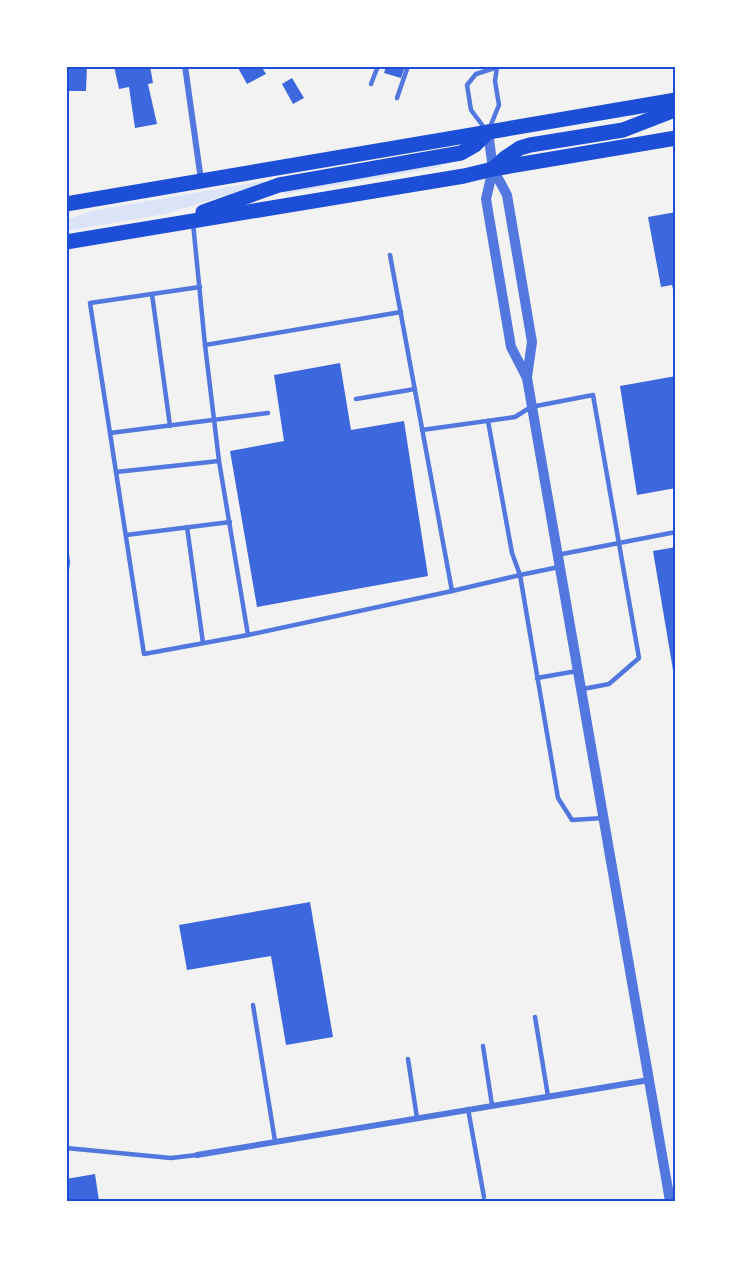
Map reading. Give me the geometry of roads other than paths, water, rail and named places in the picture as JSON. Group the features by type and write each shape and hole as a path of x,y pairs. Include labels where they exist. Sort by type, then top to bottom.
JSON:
{"main road":[{"path":"66,204 676,102"},
{"path":"494,169 520,148 623,130 672,111 676,102"},
{"path":"193,221 204,211 279,185 461,153 475,145 488,132"},
{"path":"66,242 464,176 676,138"}],"street":[{"path":"185,66 201,180"},
{"path":"488,132 494,169 507,195 532,342 526,378"},
{"path":"494,169 486,199 511,347 526,378 670,1201"},
{"path":"197,1155 649,1080"}],"lane":[{"path":"371,84 378,66"},
{"path":"398,98 408,66"},
{"path":"488,132 499,105 495,81 499,67"},
{"path":"488,132 471,110 467,85 476,74 499,67"},
{"path":"193,221 219,461 248,635"},
{"path":"390,255 452,591"},
{"path":"200,287 90,303 144,654 248,635 559,567"},
{"path":"152,294 170,426"},
{"path":"205,345 401,312"},
{"path":"356,399 415,389"},
{"path":"422,430 515,417 531,407 594,395 639,658 609,684 580,689"},
{"path":"110,433 268,413"},
{"path":"488,421 512,553 520,574 558,798 572,820 603,818"},
{"path":"116,472 219,461"},
{"path":"126,535 230,522"},
{"path":"187,527 203,643"},
{"path":"557,555 676,532"},
{"path":"66,550 68,562 66,575"},
{"path":"537,678 577,671"},
{"path":"253,1005 275,1141"},
{"path":"536,1017 548,1096"},
{"path":"483,1046 492,1106"},
{"path":"408,1059 417,1118"},
{"path":"468,1109 484,1197"},
{"path":"66,1148 171,1158 197,1155"}]}
